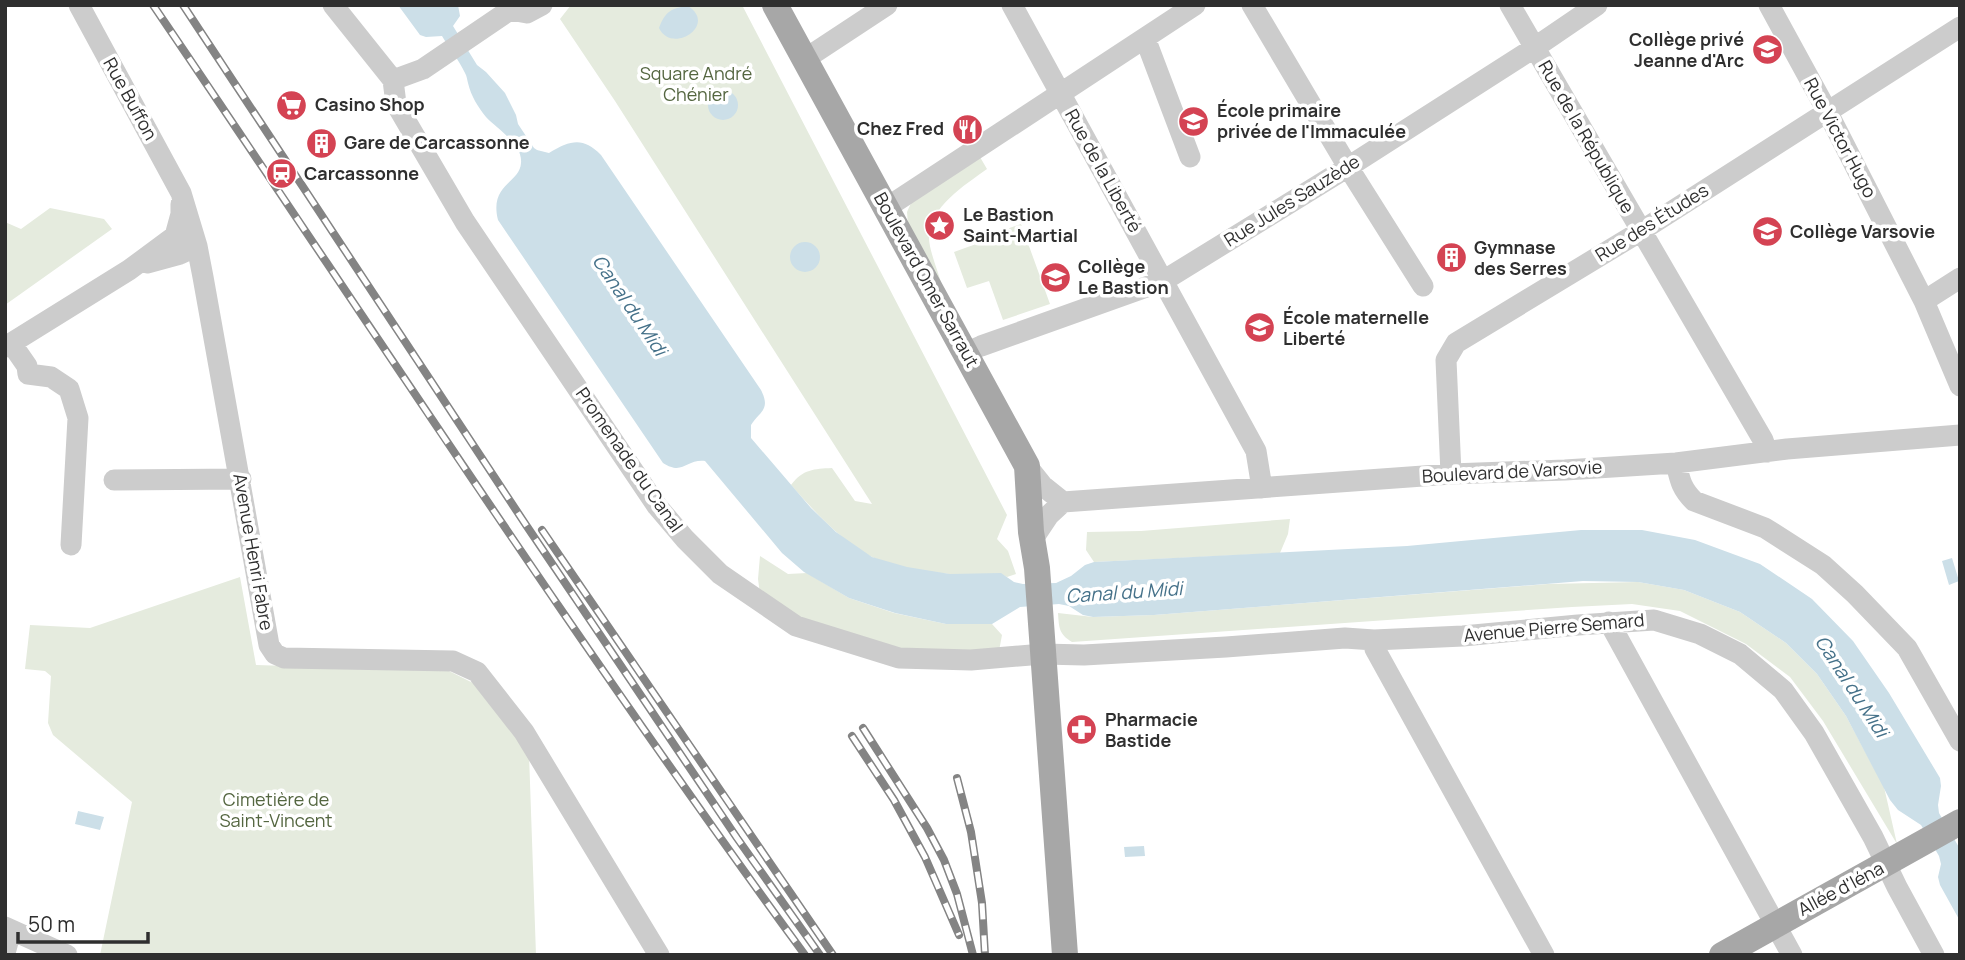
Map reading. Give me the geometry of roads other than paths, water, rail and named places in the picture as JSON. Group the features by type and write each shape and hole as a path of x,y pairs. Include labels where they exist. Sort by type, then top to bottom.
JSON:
{"main road":[{"name":"Boulevard Omer Sarraut","path":"775,5 1027,466 1065,955"},
{"name":"Allée d'Iéna","path":"1722,955 1960,822"}],"street":[{"name":"Rue Buffon","path":"79,5 181,194 197,246"},
{"path":"333,5 393,80 423,69 487,26 510,7 527,13 542,5"},
{"path":"805,60 887,5"},
{"name":"Rue de la Liberté","path":"1012,5 1256,452 1262,488"},
{"path":"886,208 1195,5"},
{"path":"1252,5 1348,167 1423,286"},
{"name":"Rue de la République","path":"1510,5 1760,435 1767,452"},
{"name":"Rue Jules Sauzède","path":"965,353 1163,281 1348,167 1597,5"},
{"name":"Rue Victor Hugo","path":"1769,5 1827,111 1924,301 1960,386"},
{"name":"Rue des Études","path":"1451,474 1446,360 1456,343 1641,231 1960,27"},
{"path":"1144,38 1190,157"},
{"name":"Promenade du Canal","path":"393,80 396,104 465,222 657,506 720,574 796,626 899,658 971,660 1043,650"},
{"path":"71,545 78,418 69,388 51,377 28,374 27,366 8,345 135,266 175,236 181,215 181,194"},
{"path":"135,266 180,254 197,246"},
{"name":"Avenue Henri Fabre","path":"197,246 268,640 275,654 284,658 453,661 477,672 524,732 659,955"},
{"path":"1924,301 1960,278"},
{"name":"Boulevard de Varsovie","path":"1063,502 1451,474 1676,463 1960,435"},
{"path":"1676,463 1681,484 1694,501 1765,528 1823,565 1855,594 1907,648 1960,741"},
{"path":"1027,466 1043,486 1063,502 1049,515 1033,539"},
{"path":"114,480 241,479"},
{"name":"Avenue Pierre Semard","path":"1043,650 1084,655 1345,638 1374,640 1464,636 1654,620 1700,635 1740,654 1783,690 1814,733 1891,862 1934,955"},
{"path":"1609,622 1792,955"},
{"path":"1374,640 1376,649 1544,955"},
{"path":"5,928 9,938 5,953"},
{"path":"5,928 67,955"}],"water":[{"name":"Canal du Midi","path":"398,5 458,5 460,16 453,26 477,65 505,93 518,124 534,148 549,153 576,142 588,145 601,155 761,390 765,406 751,425 751,438 811,508 836,532 872,557 907,567 950,574 1001,573 1014,582 1023,584 1056,583 1094,562 1407,546 1581,530 1642,530 1695,540 1760,564 1812,599 1853,641 1889,693 1940,778 1939,813 1960,849 1960,921 1940,885 1939,856 1921,825 1898,810 1890,800 1846,716 1817,674 1786,643 1740,612 1684,590 1638,582 1583,581 1154,615 1093,617 1059,604 1020,607 992,624 946,624 895,613 849,598 804,572 782,553 705,461 693,462 680,468 663,463 498,220 496,208 501,191 516,175 521,163 518,149 480,109 463,68 442,36 420,35"},
{"path":"688,6 696,14 698,21 695,28 682,38 665,36 659,28 666,15 677,8"},
{"path":"723,90 734,94 738,105 734,116 723,120 712,116 708,105 712,94"},
{"path":"805,242 816,246 820,257 816,268 805,272 794,268 790,257 794,246"},
{"path":"1952,558 1959,581 1949,585 1942,561"},
{"path":"78,811 104,817 100,830 75,824"},
{"path":"1144,846 1145,856 1125,857 1124,847"}],"railway":[{"path":"153,5 556,602 805,955"},
{"path":"183,5 526,525 737,838 820,955"},
{"path":"542,530 833,955"},
{"path":"863,728 927,828 944,860 957,894 973,955"},
{"path":"852,736 894,800 925,857 959,935"},
{"path":"957,778 971,832 982,903 985,955"}],"place":[{"name":"Collège privé Jeanne d'Arc","path":"1767,50"},
{"name":"Casino Shop","path":"292,105"},
{"name":"École primaire privée de l'Immaculée","path":"1194,121"},
{"name":"Chez Fred","path":"967,129"},
{"name":"Gare de Carcassonne","path":"321,143"},
{"name":"Carcassonne","path":"281,174"},
{"name":"Le Bastion Saint-Martial","path":"940,225"},
{"name":"Collège Varsovie","path":"1767,232"},
{"name":"Gymnase des Serres","path":"1451,258"},
{"name":"Collège Le Bastion","path":"1055,277"},
{"name":"École maternelle Liberté","path":"1260,328"},
{"name":"Pharmacie Bastide","path":"1082,730"}],"park label":[{"name":"Square André Chénier","path":"696,84"},
{"name":"Cimetière de Saint-Vincent","path":"276,810"}]}
